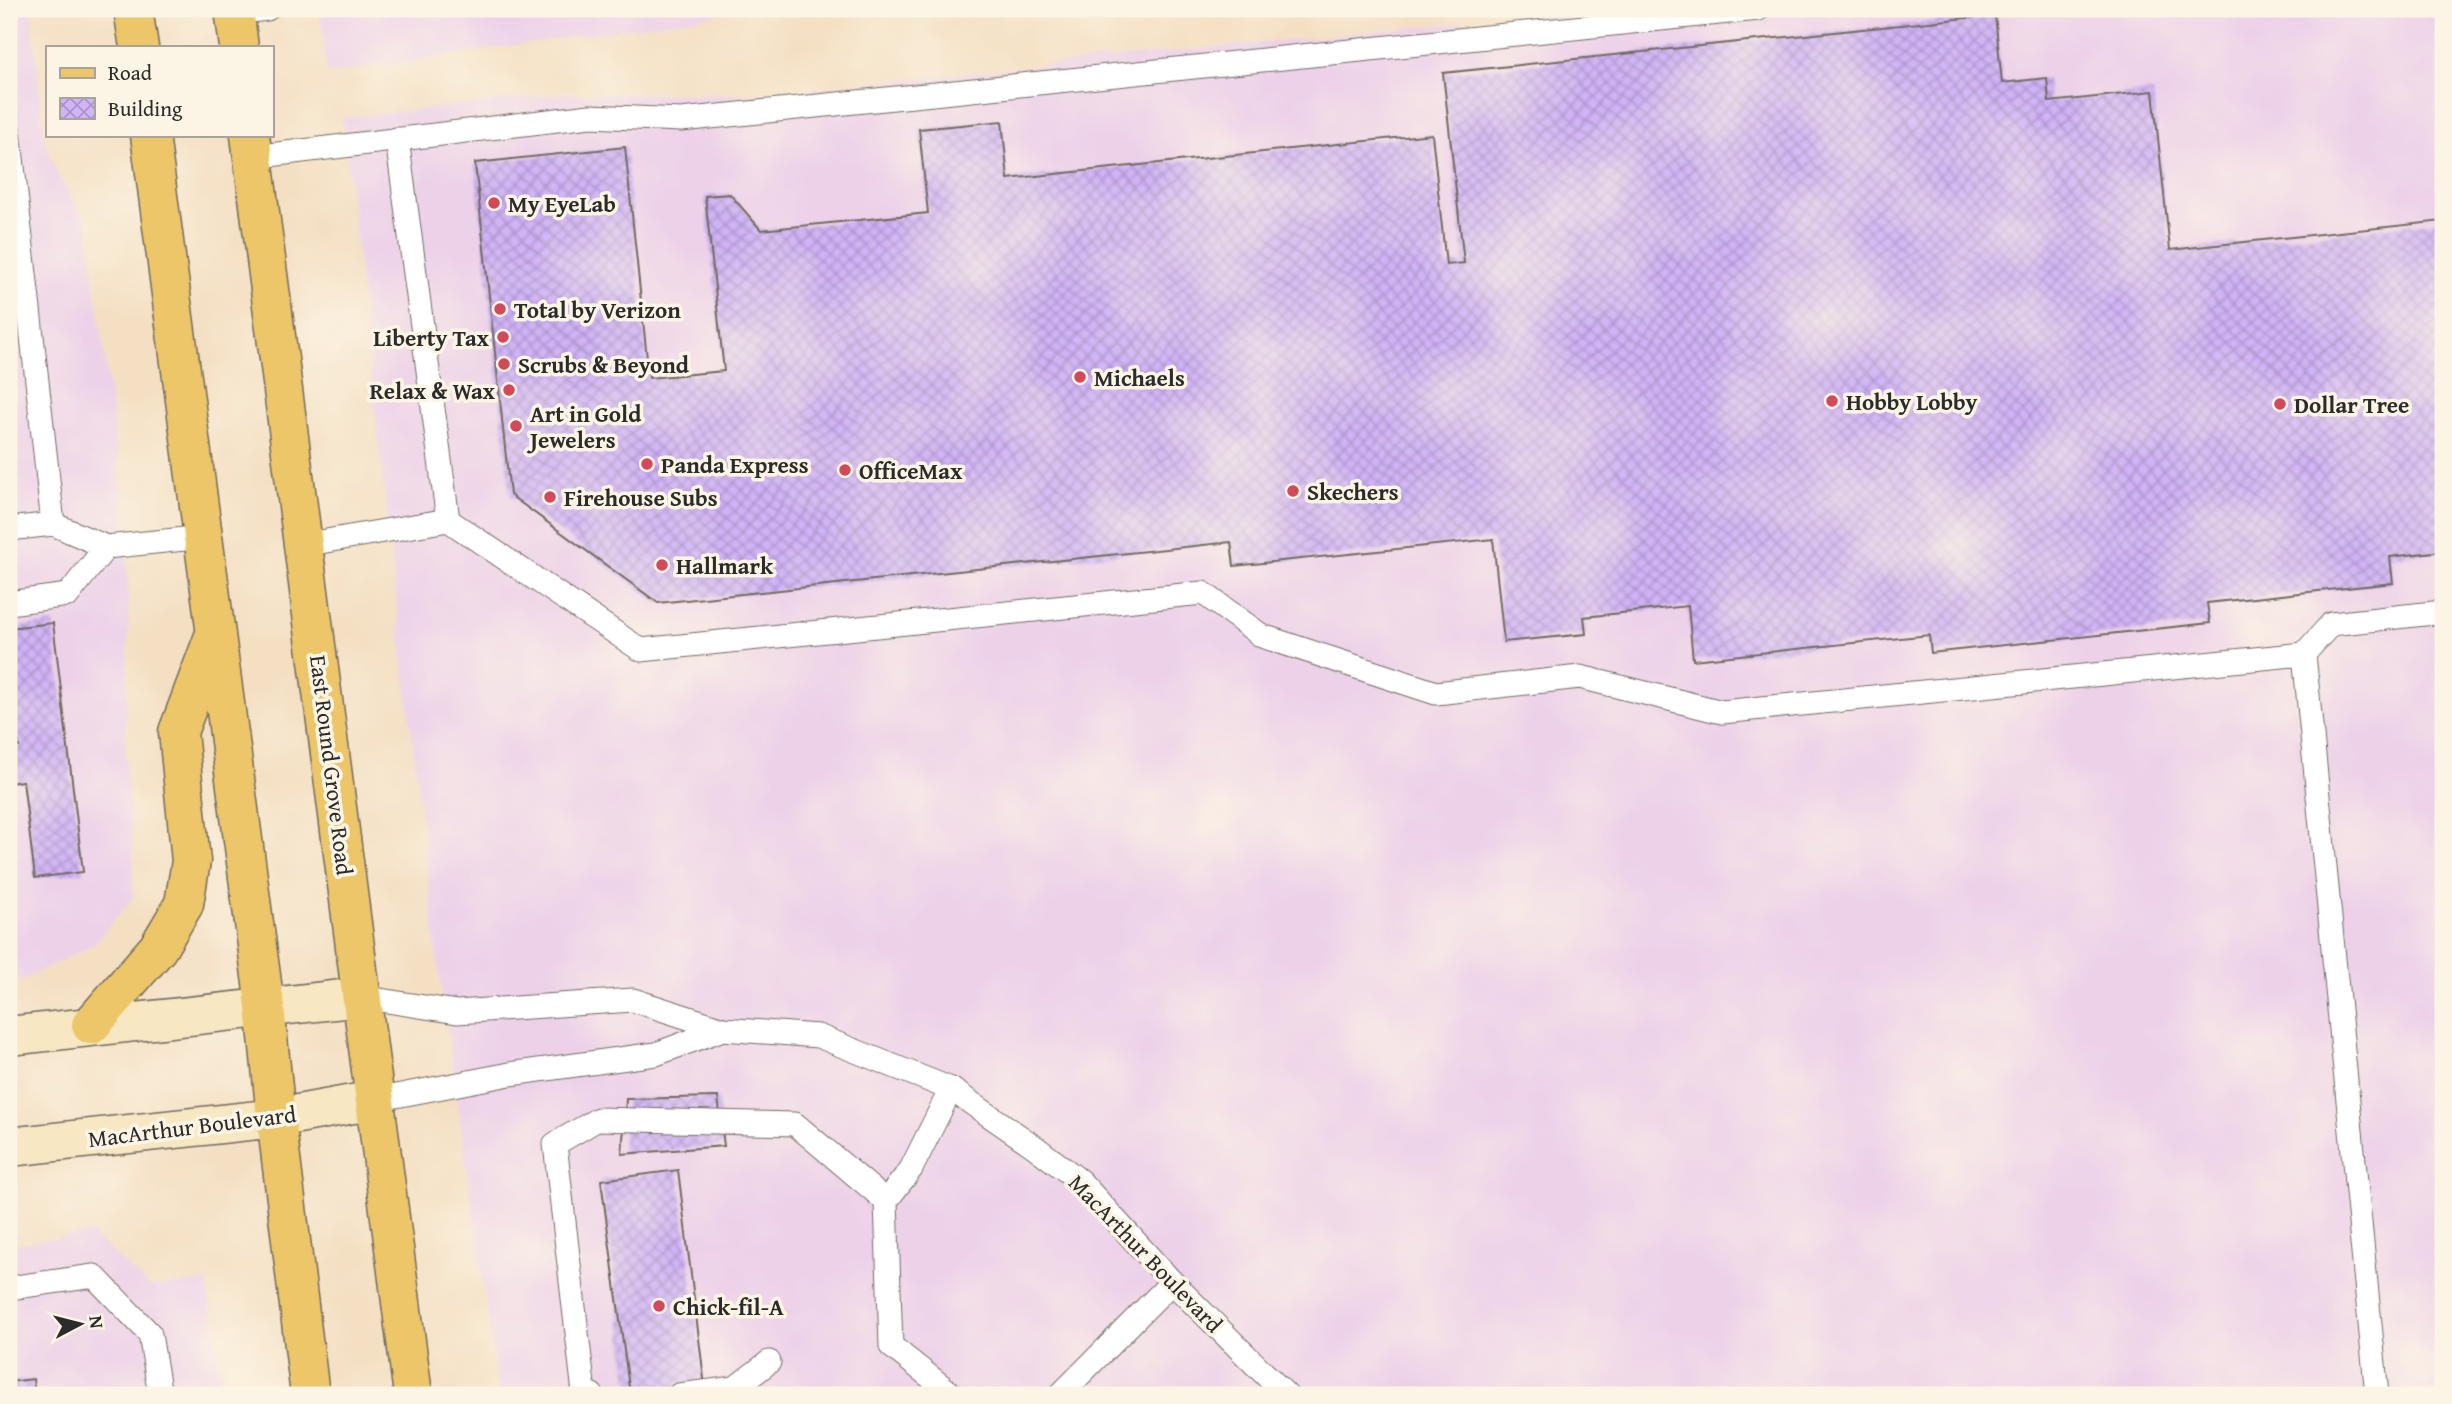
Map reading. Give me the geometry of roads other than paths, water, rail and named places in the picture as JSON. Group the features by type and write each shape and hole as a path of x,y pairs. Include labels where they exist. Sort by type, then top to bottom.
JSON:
{"main road":[{"path":"134,9 139,46"},
{"path":"150,136 265,1006 310,1395"},
{"name":"East Round Grove Road","path":"251,146 413,1395"},
{"path":"91,1025 158,948 184,904 191,861 178,732 215,634"},
{"path":"9,1036 361,997"},
{"name":"MacArthur Boulevard","path":"9,1147 276,1118 375,1100"}],"lane":[{"path":"251,146 397,139 590,116 681,120 1758,9"},
{"path":"397,139 448,520"},
{"path":"9,140 14,215 53,524"},
{"path":"303,545 448,520 641,650 1203,593 1262,636 1436,693 1580,677 1723,712 2304,654 2331,624 2443,612"},
{"path":"9,528 53,524 106,547 204,537"},
{"path":"9,603 68,596 106,547"},
{"path":"2304,654 2377,1395"},
{"path":"361,997 457,1012 633,1000 723,1030"},
{"path":"375,1100 510,1074 656,1054 723,1030"},
{"name":"MacArthur Boulevard","path":"723,1030 818,1036 951,1089 1080,1181 1172,1282 1286,1395"},
{"path":"951,1089 911,1169 886,1202 891,1346 953,1395"},
{"path":"587,1394 555,1144 598,1119 795,1124 886,1202"},
{"path":"9,1288 94,1276 150,1334 160,1395"},
{"path":"1060,1395 1172,1282"},
{"path":"679,1395 735,1388 769,1362"}],"place":[{"name":"My EyeLab","path":"494,203"},
{"name":"Total by Verizon","path":"500,309"},
{"name":"Liberty Tax","path":"503,337"},
{"name":"Scrubs & Beyond","path":"504,364"},
{"name":"Michaels","path":"1080,377"},
{"name":"Relax & Wax","path":"509,390"},
{"name":"Hobby Lobby","path":"1832,401"},
{"name":"Dollar Tree","path":"2280,404"},
{"name":"Art in Gold Jewelers","path":"516,426"},
{"name":"Panda Express","path":"647,464"},
{"name":"OfficeMax","path":"845,470"},
{"name":"Skechers","path":"1293,491"},
{"name":"Firehouse Subs","path":"550,497"},
{"name":"Hallmark","path":"662,565"},
{"name":"Chick-fil-A","path":"659,1306"}]}
